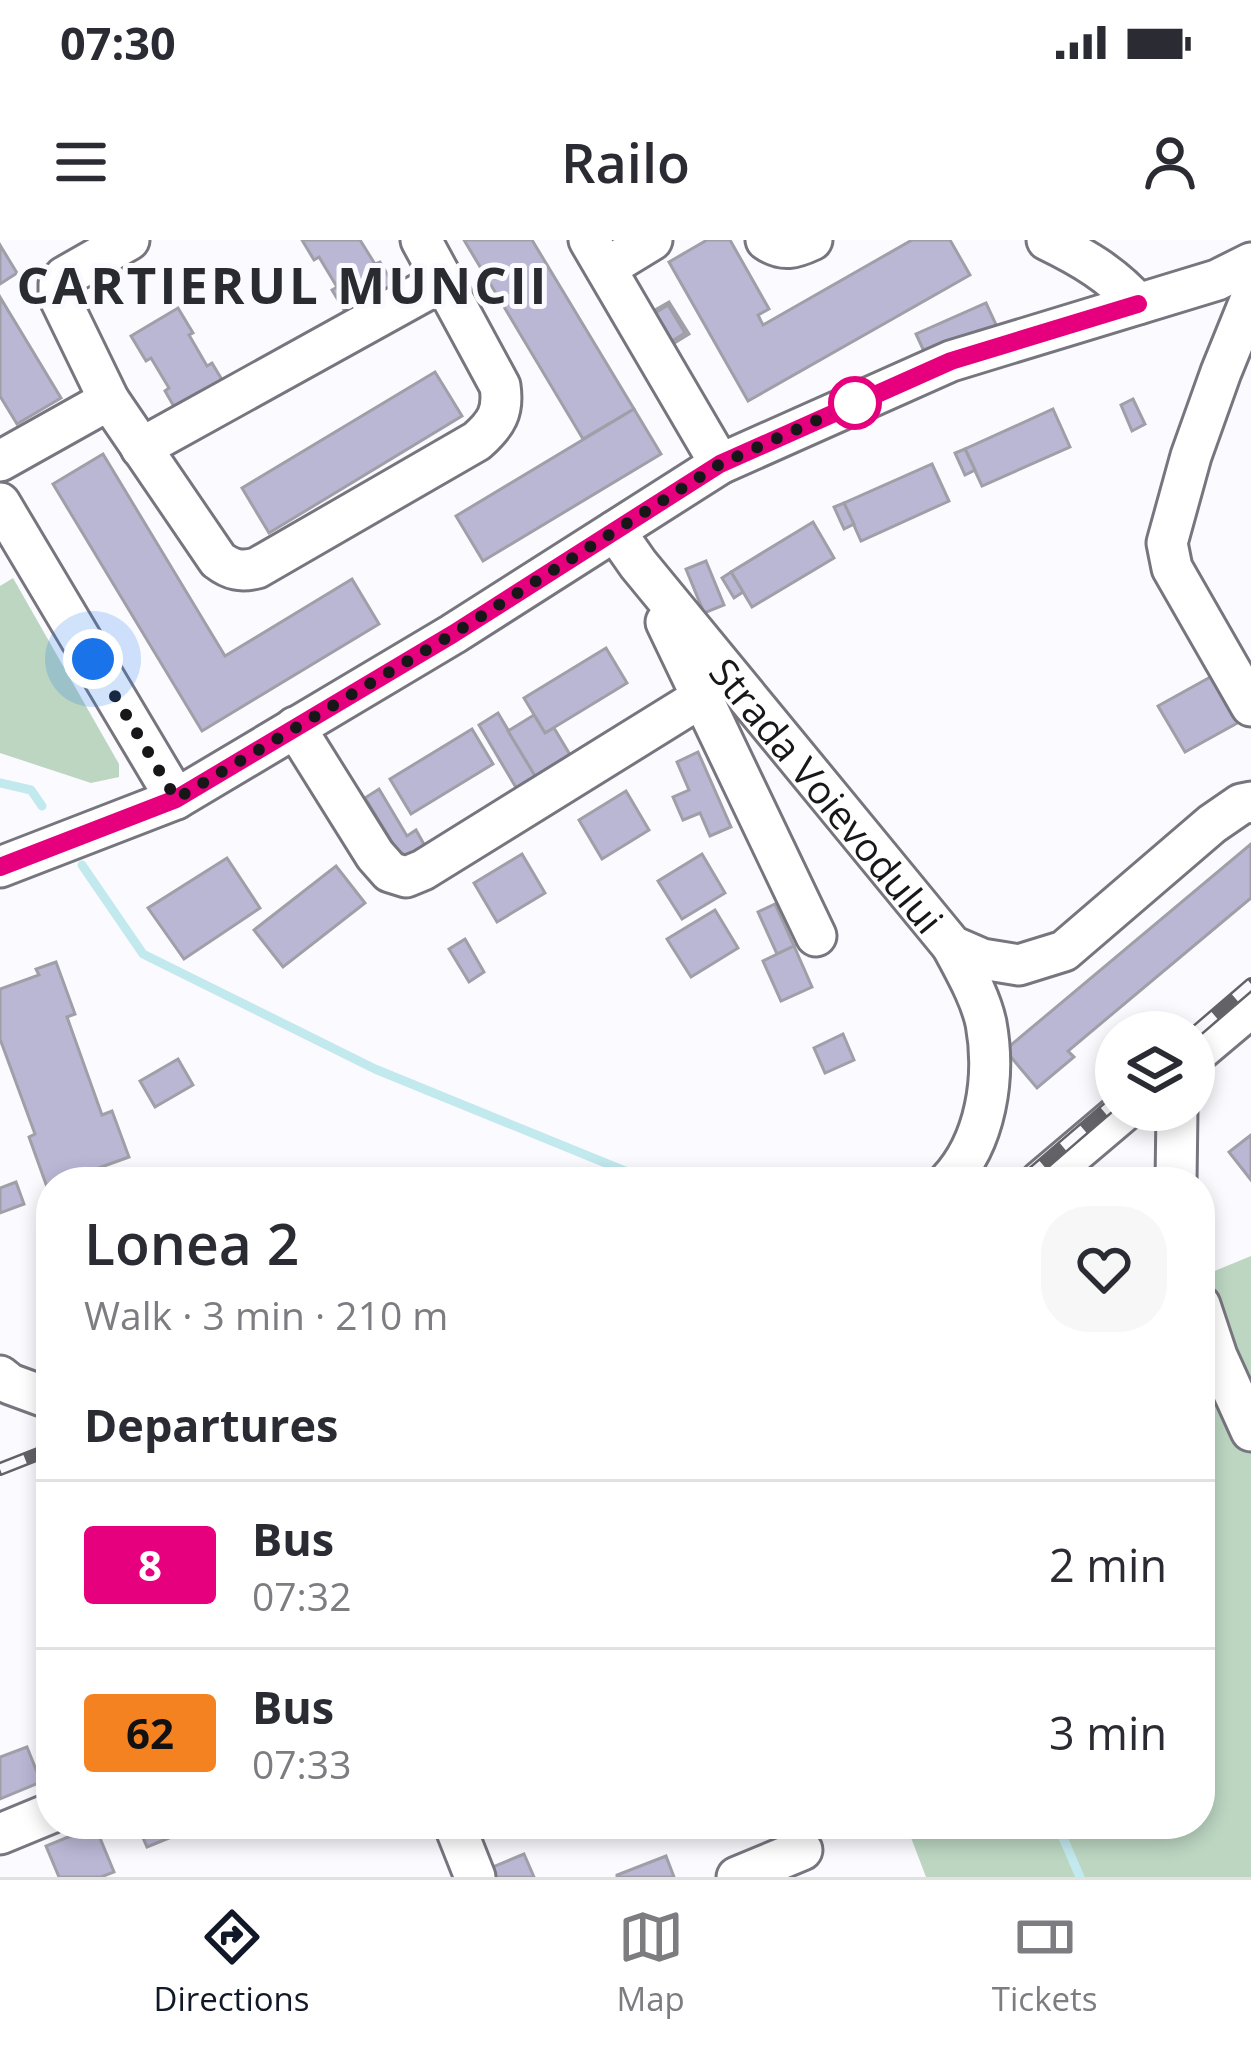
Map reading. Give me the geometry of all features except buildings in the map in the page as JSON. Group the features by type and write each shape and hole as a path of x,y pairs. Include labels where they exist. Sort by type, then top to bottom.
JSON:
{"street":[{"path":"129,240 64,277 59,298 109,400 218,560 241,571 257,568 477,441 494,426 501,411 500,386 421,240"},
{"path":"652,240 597,254 720,464"},
{"path":"766,240 779,248 812,240"},
{"path":"1047,240 1085,258 1138,304"},
{"path":"0,867 176,799 453,634 626,548 720,464 951,361 1217,280 1251,263"},
{"path":"141,448 443,280"},
{"path":"1251,298 1198,435 1167,543 1172,568 1251,706"},
{"path":"0,461 109,400"},
{"path":"0,503 176,799"},
{"path":"626,548 816,936"},
{"name":"Strada Voievodului","path":"626,548 952,946 982,959 1019,965 1064,950 1212,824 1251,802"},
{"path":"295,727 376,856 390,872 406,878 702,697"},
{"path":"952,946 986,1023 989,1088 978,1131 961,1167"},
{"path":"1215,1037 1251,1007"},
{"path":"1058,1167 1100,1131"},
{"path":"1176,1167 1177,1131"},
{"path":"1215,1350 1251,1431"},
{"path":"0,1376 36,1394"},
{"path":"0,1834 36,1819"},
{"path":"460,1839 476,1877"},
{"path":"737,1877 803,1850"}],"green space":[{"path":"13,578 119,764 119,777 91,783 0,753 0,586"},
{"path":"1251,1256 1251,1877 926,1877 912,1839 1215,1839 1215,1271"}],"waterway":[{"path":"0,783 31,790 42,806"},
{"path":"82,865 143,954 375,1069 615,1167"},
{"path":"1064,1839 1080,1877"}],"railway":[{"path":"1215,1015 1251,984"},
{"path":"1039,1167 1095,1119"},
{"path":"0,1469 36,1455"}],"bus line":[{"name":"8","path":"0,867 176,799 453,634 720,464 951,361 1138,304"}],"district":[{"name":"CARTIERUL MUNCII","path":"283,284"}],"route":[{"path":"93,659 176,799 453,634 720,464 855,403"}]}
